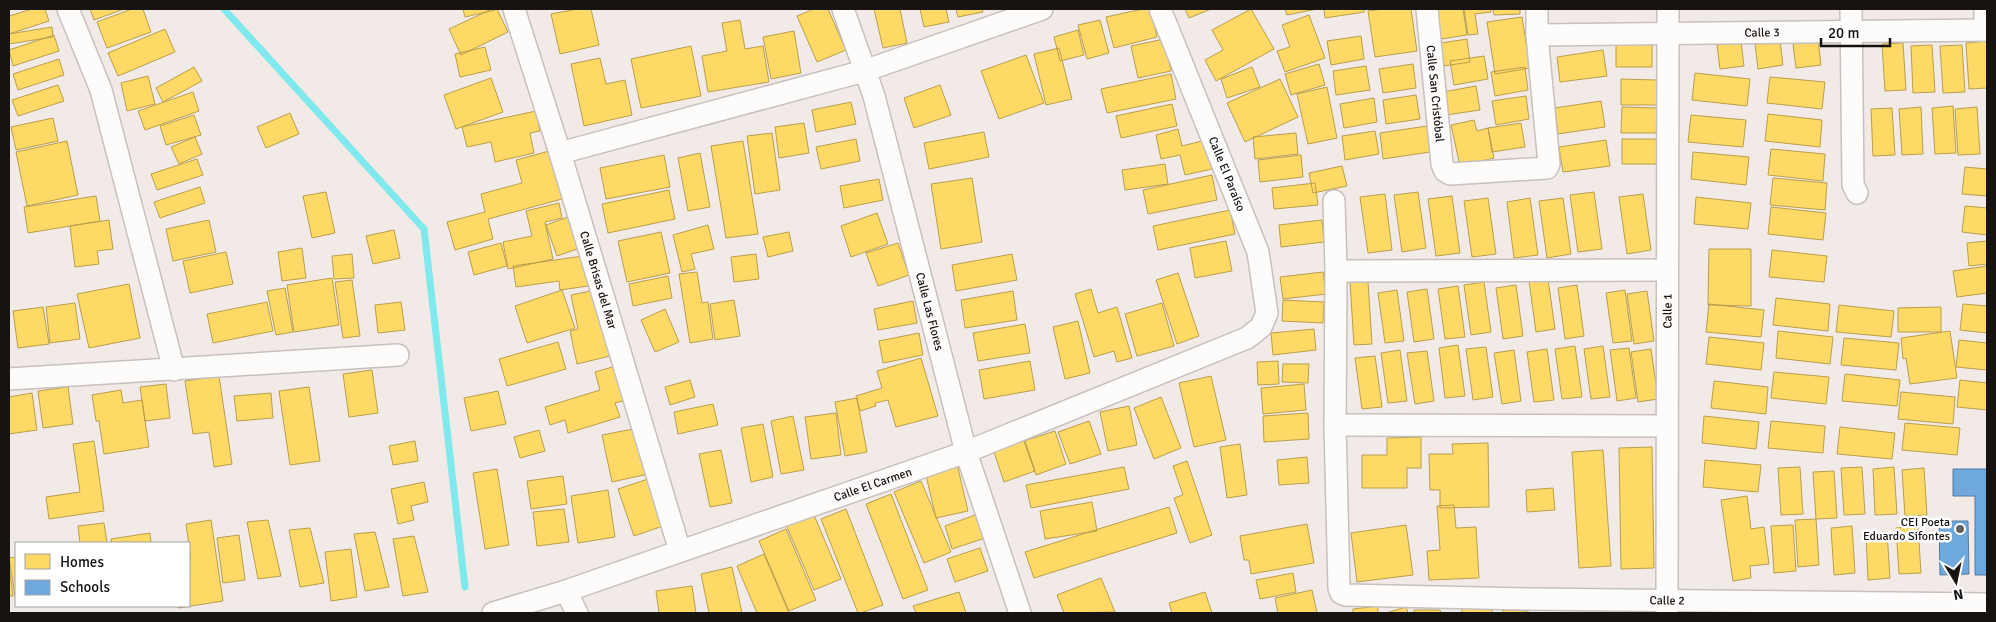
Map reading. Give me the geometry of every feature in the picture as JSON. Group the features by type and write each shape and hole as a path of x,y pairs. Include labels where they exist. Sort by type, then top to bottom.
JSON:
{"street":[{"path":"68,9 102,90 174,370"},
{"name":"Calle Brisas del Mar","path":"514,9 560,153 680,551"},
{"name":"Calle Las Flores","path":"843,9 874,96 966,452 1020,613"},
{"path":"560,153 864,71 1042,9"},
{"name":"Calle El Paraíso","path":"1160,9 1258,252 1267,313 1261,327 1247,338"},
{"name":"Calle San Cristóbal","path":"1427,9 1442,164 1445,171 1450,174 1547,168 1549,164 1537,35"},
{"path":"1537,9 1537,35"},
{"name":"Calle 1","path":"1666,607 1668,9"},
{"path":"1851,9 1853,185 1857,193"},
{"path":"1985,9 1986,30"},
{"name":"Calle 3","path":"1537,35 1986,30"},
{"path":"1334,201 1336,271 1335,425 1667,426"},
{"path":"1336,271 1667,270"},
{"name":"Calle El Carmen","path":"493,613 566,591 966,452 1247,338"},
{"path":"9,379 398,355"},
{"name":"Calle 2","path":"1335,425 1338,588 1341,593 1346,595 1666,607 1987,604"},
{"path":"566,591 577,613"}],"building: Homes":[{"path":"32,9 45,9 49,21 9,34 9,16"},
{"path":"90,9 124,9 94,20"},
{"path":"132,9 143,9 151,32 107,48 97,22"},
{"path":"463,9 494,9 495,10 465,17"},
{"path":"492,9 497,9 508,32 461,55 449,29"},
{"path":"577,9 591,9 599,45 560,54 551,14"},
{"path":"814,9 828,9 846,50 817,62 797,16"},
{"path":"874,9 900,9 907,43 883,48"},
{"path":"920,9 946,9 949,22 924,27"},
{"path":"956,9 982,9 983,12 958,17"},
{"path":"1151,9 1157,37 1114,48 1106,17"},
{"path":"1185,9 1211,9 1189,18"},
{"path":"1251,9 1274,49 1216,81 1205,60 1223,50 1212,30"},
{"path":"1285,9 1317,9 1287,15"},
{"path":"1324,9 1364,9 1364,12 1325,18"},
{"path":"1411,9 1417,51 1375,57 1368,11"},
{"path":"1437,9 1463,9 1467,35 1441,39"},
{"path":"1464,9 1491,9 1491,12 1475,14 1478,34 1468,35"},
{"path":"1493,9 1520,9 1520,14 1494,15"},
{"path":"1309,15 1325,58 1285,72 1277,51 1290,47 1282,25"},
{"path":"1522,17 1530,68 1495,74 1487,22"},
{"path":"740,20 745,49 763,46 769,82 708,92 702,56 727,51 722,23"},
{"path":"1100,20 1109,53 1087,59 1078,25"},
{"path":"52,27 53,37 9,44 9,34"},
{"path":"165,29 175,52 118,76 108,53"},
{"path":"1078,30 1084,55 1060,61 1054,37"},
{"path":"794,31 801,73 771,79 763,37"},
{"path":"54,35 59,51 13,66 9,50"},
{"path":"1361,36 1364,59 1331,65 1327,41"},
{"path":"1164,39 1171,71 1138,78 1131,46"},
{"path":"1467,39 1470,62 1444,66 1441,43"},
{"path":"1818,40 1821,65 1796,68 1793,44"},
{"path":"1616,41 1652,42 1652,67 1616,67"},
{"path":"1780,41 1783,65 1758,69 1755,44"},
{"path":"1987,41 1987,88 1969,89 1966,43"},
{"path":"1741,42 1744,66 1720,69 1717,45"},
{"path":"1903,43 1906,90 1885,91 1882,44"},
{"path":"1932,45 1935,92 1913,93 1911,46"},
{"path":"1962,45 1965,92 1943,93 1940,46"},
{"path":"691,46 701,96 641,108 631,59"},
{"path":"485,47 491,70 460,77 455,54"},
{"path":"1059,48 1072,99 1046,105 1034,54"},
{"path":"1603,50 1607,76 1560,82 1557,57"},
{"path":"1026,55 1044,103 999,119 981,71"},
{"path":"1484,56 1488,79 1454,85 1450,61"},
{"path":"600,58 606,84 625,80 632,115 584,126 571,64"},
{"path":"59,59 64,75 18,90 13,74"},
{"path":"1319,64 1325,85 1291,95 1285,74"},
{"path":"1413,64 1416,88 1383,93 1379,69"},
{"path":"1366,66 1370,90 1336,95 1333,71"},
{"path":"194,67 202,81 163,102 156,88"},
{"path":"1252,67 1260,87 1227,98 1221,79"},
{"path":"1525,67 1528,90 1495,96 1491,72"},
{"path":"1695,73 1750,79 1747,106 1692,100"},
{"path":"1171,74 1176,99 1107,113 1101,89"},
{"path":"148,76 155,104 127,111 121,83"},
{"path":"1770,77 1825,82 1822,109 1767,103"},
{"path":"491,78 503,112 456,129 444,95"},
{"path":"1280,79 1298,117 1245,142 1227,103"},
{"path":"1621,79 1657,80 1657,105 1621,105"},
{"path":"58,85 64,101 18,116 12,100"},
{"path":"940,85 951,115 914,128 904,98"},
{"path":"1476,86 1480,110 1446,115 1443,92"},
{"path":"1327,87 1337,138 1308,144 1297,94"},
{"path":"193,92 199,111 145,130 138,111"},
{"path":"1416,95 1420,119 1386,124 1383,100"},
{"path":"1526,96 1529,119 1496,125 1492,101"},
{"path":"1374,98 1377,122 1344,128 1340,104"},
{"path":"1601,101 1605,127 1558,134 1555,108"},
{"path":"851,102 856,124 816,132 812,110"},
{"path":"1172,104 1177,126 1121,138 1116,116"},
{"path":"1953,106 1956,153 1935,154 1932,108"},
{"path":"1622,107 1658,108 1658,133 1621,133"},
{"path":"1921,107 1923,154 1902,155 1899,109"},
{"path":"1977,107 1980,154 1958,155 1955,109"},
{"path":"1892,108 1895,155 1873,156 1871,109"},
{"path":"536,111 540,131 530,133 534,153 495,162 491,142 467,147 462,127"},
{"path":"290,113 299,134 266,148 257,127"},
{"path":"1768,114 1822,120 1820,147 1765,141"},
{"path":"194,115 201,135 166,145 160,126"},
{"path":"1691,115 1746,120 1743,147 1688,142"},
{"path":"53,118 58,141 16,150 11,127"},
{"path":"1474,120 1477,131 1488,128 1494,158 1460,166 1451,125"},
{"path":"804,123 809,153 779,158 775,127"},
{"path":"1521,123 1525,147 1492,152 1488,128"},
{"path":"1427,126 1430,152 1383,159 1380,133"},
{"path":"1178,129 1182,146 1206,140 1212,169 1185,175 1180,155 1161,159 1156,135"},
{"path":"1375,131 1379,154 1345,160 1342,136"},
{"path":"984,132 989,157 929,169 924,143"},
{"path":"772,133 780,190 755,194 747,136"},
{"path":"1296,133 1298,154 1255,159 1253,137"},
{"path":"195,137 202,154 179,164 171,147"},
{"path":"856,139 860,161 821,169 816,147"},
{"path":"1622,139 1658,139 1658,164 1622,164"},
{"path":"1606,140 1610,166 1563,172 1559,147"},
{"path":"67,141 78,195 27,206 16,152"},
{"path":"743,141 758,234 726,238 711,146"},
{"path":"1771,149 1825,154 1823,181 1768,175"},
{"path":"549,151 562,199 488,219 493,239 455,250 447,222 485,212 481,194 522,183 516,160"},
{"path":"1693,152 1749,157 1746,185 1691,179"},
{"path":"700,153 710,207 688,211 678,158"},
{"path":"664,155 670,187 606,199 600,168"},
{"path":"1301,155 1303,177 1260,182 1258,160"},
{"path":"197,159 203,175 157,190 151,174"},
{"path":"1165,164 1168,184 1125,190 1122,170"},
{"path":"1342,166 1347,186 1313,193 1309,173"},
{"path":"1965,167 1987,169 1987,196 1962,194"},
{"path":"1212,175 1217,200 1148,214 1143,190"},
{"path":"972,178 982,242 941,249 931,184"},
{"path":"1773,178 1827,183 1825,210 1770,205"},
{"path":"879,179 883,200 844,208 840,186"},
{"path":"1315,183 1318,205 1274,209 1272,188"},
{"path":"200,187 205,203 160,218 154,202"},
{"path":"669,190 675,219 608,233 602,204"},
{"path":"326,192 335,233 312,238 303,196"},
{"path":"1418,192 1426,248 1402,252 1394,195"},
{"path":"1594,192 1602,249 1578,252 1570,195"},
{"path":"1385,194 1392,250 1368,253 1360,197"},
{"path":"1643,194 1651,250 1627,254 1619,197"},
{"path":"96,196 100,221 28,233 24,207"},
{"path":"1452,196 1460,253 1436,256 1428,199"},
{"path":"1696,197 1751,203 1748,229 1694,224"},
{"path":"1488,198 1496,254 1472,257 1464,201"},
{"path":"1530,198 1538,255 1514,258 1507,202"},
{"path":"1563,198 1571,254 1547,258 1539,201"},
{"path":"559,203 562,218 545,222 553,259 508,269 503,242 532,236 526,211"},
{"path":"1965,206 1987,208 1987,235 1962,232"},
{"path":"1771,207 1826,213 1823,240 1768,234"},
{"path":"1230,210 1235,234 1158,250 1153,226"},
{"path":"877,213 888,244 851,257 841,226"},
{"path":"571,216 583,247 557,256 546,225"},
{"path":"109,220 113,249 97,251 99,264 75,267 70,226"},
{"path":"209,220 216,252 173,261 166,229"},
{"path":"1322,220 1324,242 1281,247 1279,225"},
{"path":"708,225 714,249 691,254 695,269 682,272 673,235"},
{"path":"394,230 400,258 373,264 366,236"},
{"path":"661,232 670,273 627,282 618,241"},
{"path":"789,232 793,251 768,257 763,237"},
{"path":"1226,241 1232,271 1195,278 1190,248"},
{"path":"1987,241 1987,264 1969,266 1967,243"},
{"path":"501,243 507,266 474,275 468,252"},
{"path":"898,243 909,275 878,286 866,253"},
{"path":"302,248 306,278 282,281 278,252"},
{"path":"1709,249 1751,249 1751,306 1708,305"},
{"path":"1772,250 1827,256 1824,282 1769,277"},
{"path":"226,252 233,284 190,293 183,261"},
{"path":"352,254 354,278 334,279 332,256"},
{"path":"756,254 759,279 734,282 731,257"},
{"path":"1012,254 1017,280 956,291 952,265"},
{"path":"583,256 588,286 560,290 559,281 516,287 513,266"},
{"path":"1987,266 1987,293 1957,297 1953,271"},
{"path":"697,272 702,303 708,302 713,339 690,343 679,274"},
{"path":"1323,272 1326,294 1283,299 1280,277"},
{"path":"1178,273 1199,336 1177,344 1156,280"},
{"path":"668,276 672,298 633,306 629,284"},
{"path":"332,278 339,325 294,332 287,285"},
{"path":"1548,279 1555,329 1536,332 1529,281"},
{"path":"352,280 360,336 343,338 335,282"},
{"path":"1350,282 1368,282 1372,344 1354,345"},
{"path":"1484,282 1491,332 1471,335 1464,285"},
{"path":"129,284 140,338 89,348 77,294"},
{"path":"1516,285 1523,336 1503,339 1496,288"},
{"path":"1577,285 1584,336 1565,339 1558,288"},
{"path":"1458,286 1465,337 1445,339 1438,289"},
{"path":"285,288 293,332 276,335 267,291"},
{"path":"1091,289 1098,313 1117,307 1132,358 1117,362 1114,351 1094,357 1075,294"},
{"path":"1427,289 1434,339 1414,342 1407,292"},
{"path":"562,290 575,328 527,343 515,306"},
{"path":"596,290 610,356 577,364 570,331 578,329 571,295"},
{"path":"1397,290 1404,341 1385,343 1378,293"},
{"path":"1625,290 1632,341 1613,343 1606,293"},
{"path":"1013,291 1017,320 965,328 961,300"},
{"path":"1647,291 1654,341 1634,344 1627,294"},
{"path":"1776,298 1830,304 1828,331 1773,325"},
{"path":"734,300 740,336 715,340 710,304"},
{"path":"1283,300 1324,302 1323,323 1282,321"},
{"path":"913,301 917,323 878,330 874,309"},
{"path":"267,302 273,331 213,343 207,314"},
{"path":"401,302 405,330 378,333 375,305"},
{"path":"75,303 80,339 50,343 46,307"},
{"path":"1162,303 1174,346 1137,356 1125,314"},
{"path":"1709,304 1764,310 1761,337 1706,332"},
{"path":"1963,304 1987,306 1987,333 1960,330"},
{"path":"1839,305 1894,311 1891,337 1836,332"},
{"path":"43,307 49,344 18,348 13,311"},
{"path":"1941,307 1941,332 1898,332 1898,308"},
{"path":"665,309 679,342 655,352 641,320"},
{"path":"1078,321 1090,373 1065,379 1053,327"},
{"path":"1025,324 1030,353 978,361 973,333"},
{"path":"1314,329 1316,350 1273,355 1271,333"},
{"path":"1778,331 1833,337 1830,364 1776,358"},
{"path":"1950,331 1957,378 1910,384 1906,358 1903,359 1901,338"},
{"path":"919,333 923,355 883,363 879,341"},
{"path":"1709,337 1764,343 1761,370 1706,364"},
{"path":"1844,338 1899,343 1896,370 1841,365"},
{"path":"1959,340 1987,343 1987,370 1956,367"},
{"path":"558,342 566,369 507,386 499,359"},
{"path":"1458,345 1465,396 1445,398 1439,348"},
{"path":"1575,346 1582,397 1562,399 1555,349"},
{"path":"1603,346 1610,397 1591,399 1584,349"},
{"path":"1486,347 1493,397 1473,400 1466,349"},
{"path":"1629,348 1636,398 1617,401 1610,350"},
{"path":"1547,349 1554,400 1534,402 1527,352"},
{"path":"1651,349 1658,399 1638,402 1631,352"},
{"path":"1400,350 1407,401 1388,403 1381,353"},
{"path":"1514,350 1521,401 1502,404 1494,353"},
{"path":"1427,351 1434,401 1415,404 1407,353"},
{"path":"1375,356 1382,407 1362,409 1355,358"},
{"path":"921,358 938,416 896,427 888,400 875,403 876,406 860,411 856,396 882,388 877,371"},
{"path":"1030,361 1035,390 984,399 979,370"},
{"path":"1278,361 1279,384 1258,385 1257,362"},
{"path":"1283,364 1309,364 1308,383 1282,382"},
{"path":"616,366 627,400 615,403 620,417 568,433 565,420 550,425 545,407 600,390 595,372"},
{"path":"372,370 378,413 349,417 343,374"},
{"path":"1774,372 1829,377 1826,404 1771,398"},
{"path":"1845,374 1900,380 1897,406 1842,401"},
{"path":"219,376 232,464 214,467 209,432 193,434 185,381"},
{"path":"1211,376 1226,440 1194,447 1179,383"},
{"path":"690,380 695,397 670,405 665,387"},
{"path":"1960,380 1987,383 1987,410 1957,407"},
{"path":"1714,381 1768,387 1766,414 1711,408"},
{"path":"166,384 170,418 145,421 140,387"},
{"path":"1304,384 1306,410 1263,414 1261,388"},
{"path":"68,387 73,424 43,428 38,391"},
{"path":"309,387 320,461 290,465 279,391"},
{"path":"121,390 123,403 142,400 149,447 104,454 99,421 96,421 92,395"},
{"path":"498,391 506,424 471,431 464,398"},
{"path":"1901,392 1955,397 1953,424 1898,419"},
{"path":"32,393 37,430 9,434 9,397"},
{"path":"271,393 273,418 237,421 234,396"},
{"path":"1161,397 1181,448 1154,459 1134,408"},
{"path":"857,398 867,452 845,456 835,402"},
{"path":"713,404 718,425 678,434 674,412"},
{"path":"1129,406 1137,445 1108,451 1100,412"},
{"path":"836,413 841,455 811,459 805,417"},
{"path":"1308,413 1309,439 1264,442 1263,416"},
{"path":"793,416 804,470 781,474 771,421"},
{"path":"1704,416 1759,422 1756,449 1702,443"},
{"path":"1089,421 1101,454 1070,464 1058,432"},
{"path":"1771,421 1825,426 1823,453 1768,448"},
{"path":"1905,423 1960,428 1957,455 1902,450"},
{"path":"763,424 773,477 751,482 741,428"},
{"path":"1840,427 1895,433 1892,459 1837,454"},
{"path":"638,428 648,474 612,482 602,435"},
{"path":"539,430 545,451 520,458 514,437"},
{"path":"1055,431 1066,464 1036,475 1024,441"},
{"path":"1421,437 1421,468 1407,468 1407,488 1362,488 1362,455 1387,455 1387,438"},
{"path":"1024,438 1035,471 1004,482 993,449"},
{"path":"94,441 104,511 49,519 46,497 80,492 73,444"},
{"path":"415,441 418,461 393,465 389,446"},
{"path":"1488,443 1489,507 1440,508 1440,490 1430,490 1429,454 1453,454 1452,444"},
{"path":"1240,444 1247,495 1227,498 1220,447"},
{"path":"1652,447 1654,568 1621,569 1619,448"},
{"path":"721,450 732,503 710,507 699,454"},
{"path":"1603,450 1611,566 1579,568 1572,452"},
{"path":"1307,457 1309,483 1279,485 1277,460"},
{"path":"1705,460 1761,465 1758,492 1703,487"},
{"path":"1187,461 1212,535 1190,543 1174,498 1183,495 1173,466"},
{"path":"957,464 968,511 936,518 925,471"},
{"path":"1124,467 1129,489 1031,508 1026,485"},
{"path":"1800,467 1803,514 1781,515 1778,468"},
{"path":"1862,467 1865,514 1844,515 1841,468"},
{"path":"1894,467 1897,514 1875,515 1873,469"},
{"path":"1924,468 1927,515 1905,516 1902,470"},
{"path":"497,469 509,545 485,549 473,473"},
{"path":"1834,471 1837,518 1816,519 1813,472"},
{"path":"563,476 567,504 531,509 527,481"},
{"path":"651,478 666,525 634,536 618,489"},
{"path":"921,481 951,552 924,563 894,492"},
{"path":"424,482 428,502 411,506 414,520 398,524 391,489"},
{"path":"1553,488 1555,510 1527,512 1526,490"},
{"path":"608,490 615,537 578,543 571,496"},
{"path":"891,494 928,590 903,599 866,504"},
{"path":"1747,496 1751,529 1764,527 1769,564 1750,566 1751,578 1733,581 1721,500"},
{"path":"1092,502 1097,531 1045,539 1040,511"},
{"path":"1454,505 1456,528 1476,527 1479,578 1429,580 1427,551 1440,550 1437,506"},
{"path":"1169,507 1177,533 1034,578 1025,552"},
{"path":"811,508 841,579 814,590 784,520"},
{"path":"564,509 569,542 537,546 533,512"},
{"path":"846,509 883,605 861,613 858,613 821,519"},
{"path":"978,514 985,538 952,549 945,526"},
{"path":"1816,519 1819,565 1798,567 1795,520"},
{"path":"211,520 223,601 190,606 190,542 186,524"},
{"path":"268,520 281,576 258,579 247,522"},
{"path":"104,523 107,542 80,542 78,526"},
{"path":"1307,524 1314,563 1251,574 1249,560 1244,560 1240,536"},
{"path":"1406,525 1413,575 1357,582 1351,533"},
{"path":"1793,525 1796,571 1774,573 1771,526"},
{"path":"1852,526 1855,573 1834,575 1831,528"},
{"path":"1918,526 1921,573 1899,574 1896,528"},
{"path":"310,528 324,583 300,587 289,530"},
{"path":"786,529 816,600 789,611 759,541"},
{"path":"375,532 389,587 365,591 354,534"},
{"path":"1887,532 1890,578 1868,580 1866,533"},
{"path":"150,533 151,542 112,542 111,539"},
{"path":"239,535 245,580 223,583 217,538"},
{"path":"414,536 428,592 403,596 393,539"},
{"path":"980,548 988,571 955,582 947,559"},
{"path":"351,549 357,597 331,601 325,552"},
{"path":"764,554 789,613 757,613 737,566"},
{"path":"15,557 15,596 9,558"},
{"path":"9,565 13,596 9,596"},
{"path":"732,567 742,613 709,613 701,574"},
{"path":"1293,573 1296,592 1260,599 1256,580"},
{"path":"1101,578 1115,612 1064,613 1057,595"},
{"path":"692,586 696,613 659,613 656,591"},
{"path":"1312,590 1317,613 1278,613 1275,598"},
{"path":"959,592 966,613 916,613 913,606"},
{"path":"1205,592 1212,613 1172,613 1169,603"},
{"path":"1491,602 1492,613 1462,613 1462,606"},
{"path":"1378,606 1378,613 1353,613 1353,609"},
{"path":"1406,607 1408,613 1386,613"},
{"path":"1414,610 1440,610 1441,613 1414,613"},
{"path":"1503,610 1528,611 1528,613 1503,613"}],"building: Schools":[{"path":"1953,469 1987,469 1987,575 1975,575 1975,496 1953,496"},
{"path":"1939,521 1968,521 1969,574 1940,575"}],"waterway":[{"path":"224,9 424,229 465,587"}],"place":[{"name":"CEI Poeta Eduardo Sifontes","path":"1960,529"}]}
